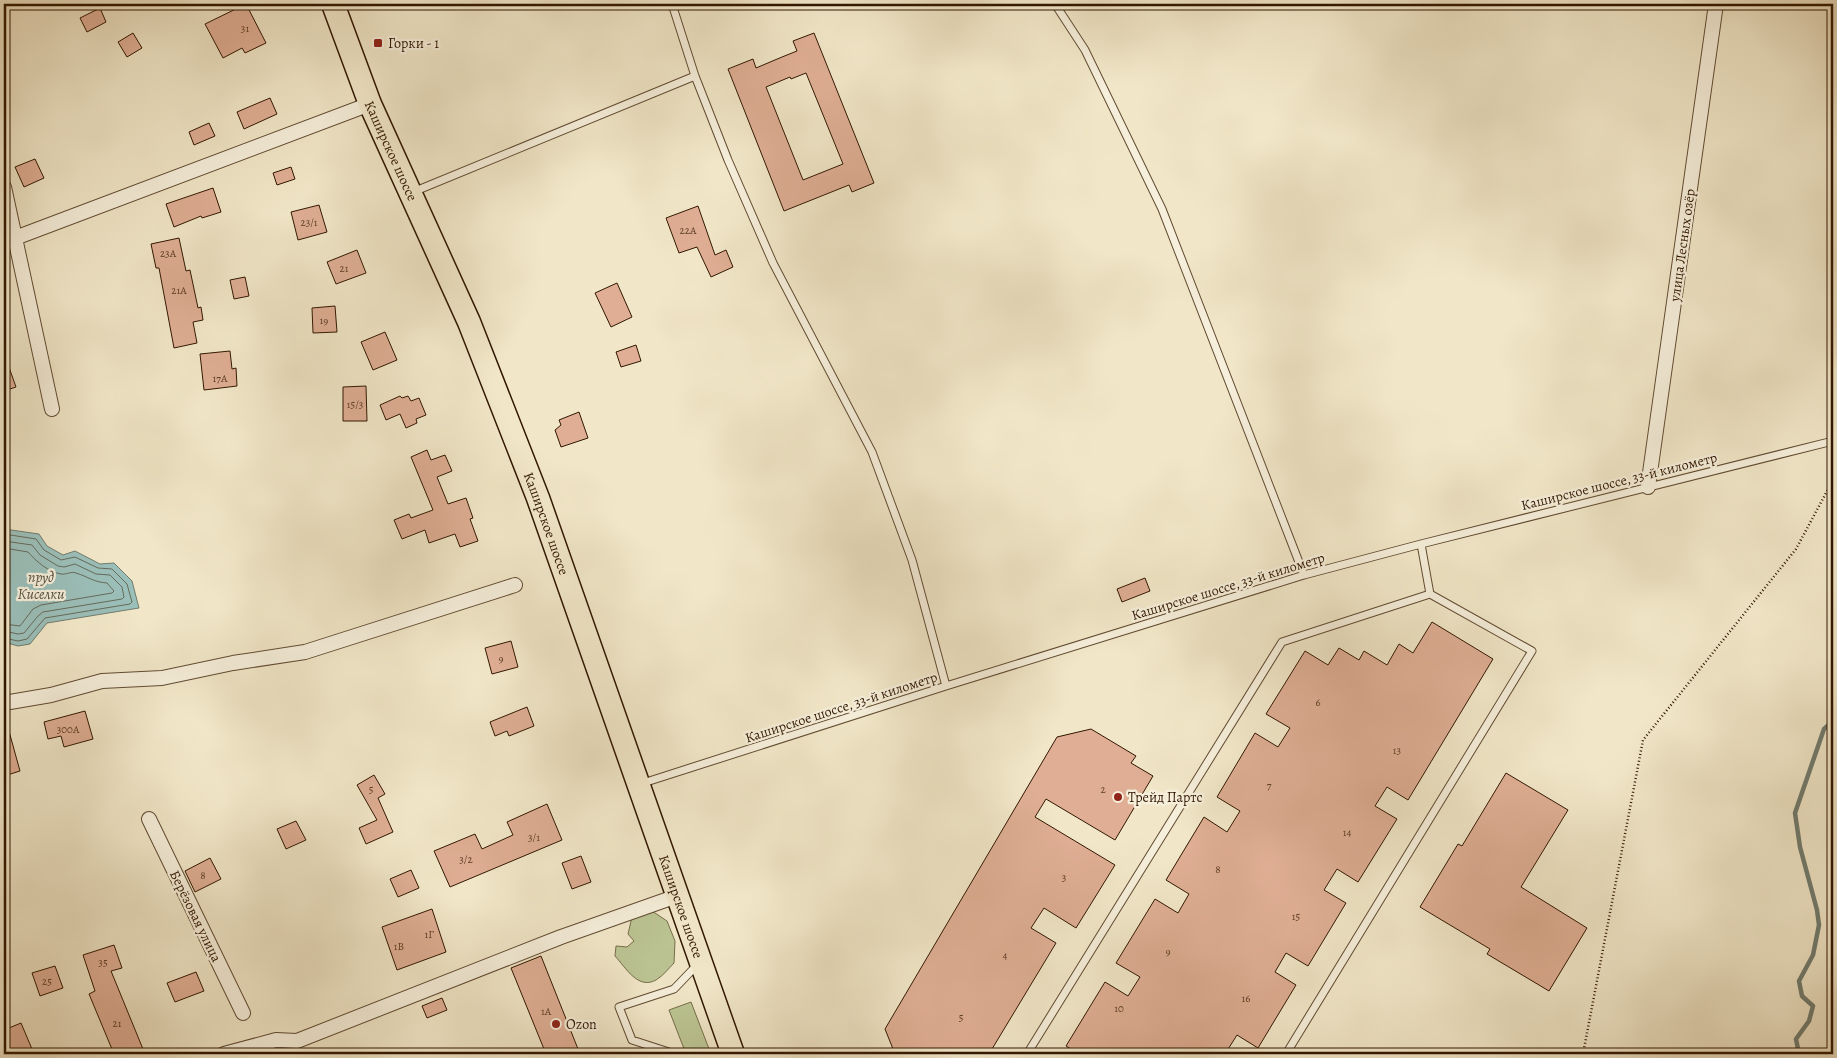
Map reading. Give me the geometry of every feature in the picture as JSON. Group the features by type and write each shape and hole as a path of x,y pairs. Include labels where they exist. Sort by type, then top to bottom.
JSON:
{"main road":[{"name":"Каширское шоссе","path":"333,4 370,104 469,322 538,498 637,785 733,1054"}],"street":[{"name":"улица Лесных озёр","path":"1648,487 1716,4"},
{"path":"15,238 370,104"},
{"path":"4,187 52,409"},
{"path":"4,703 51,694 102,681 162,678 233,663 305,652 515,585"},
{"name":"Берёзовая улица","path":"148,819 243,1013"},
{"path":"224,1054 276,1040 297,1041 561,937 676,896"}],"lane":[{"path":"672,4 695,76 728,160 773,264 872,452 912,560 946,686"},
{"path":"1055,4 1085,50 1162,209 1304,575"},
{"path":"411,193 695,76"},
{"name":"Каширское шоссе, 33-й километр","path":"637,785 946,686 1304,575 1833,441"},
{"path":"1421,544 1430,594"},
{"path":"1027,1054 1282,642 1430,594 1532,651 1286,1054"},
{"path":"675,1054 632,1040 619,1007 674,990 700,961"}],"path":[{"path":"1583,1054 1642,740 1796,549 1833,480"}],"green space":[{"path":"649,909 667,921 675,941 674,963 656,980 644,982 628,972 615,956 616,946 627,947 634,941 628,934 632,917"},
{"path":"691,1002 711,1054 686,1054 669,1010"}],"water":[{"name":"пруд Киселки","path":"4,529 39,534 47,546 63,555 75,551 100,564 114,563 132,581 139,608 47,623 30,644 18,646 4,642"}],"building":[{"path":"246,4 266,43 245,53 242,48 223,58 205,24"},
{"path":"100,8 106,22 87,32 80,18"},
{"path":"133,33 142,48 127,57 118,42"},
{"path":"814,33 874,183 852,192 849,185 784,211 728,69 753,59 756,68 797,51 793,41","holes":["806,73 843,164 803,180 766,87 790,77 791,79"]},
{"path":"270,98 277,114 244,129 237,112"},
{"path":"209,123 215,136 194,145 189,132"},
{"path":"35,159 44,178 24,187 15,167"},
{"path":"291,167 295,179 277,185 273,173"},
{"path":"213,188 221,212 202,218 201,216 174,227 166,204"},
{"path":"319,205 327,232 298,240 291,212"},
{"path":"698,206 715,255 726,250 733,267 711,277 697,247 679,253 666,218"},
{"path":"179,238 186,271 190,270 198,308 201,307 203,320 193,322 197,343 174,348 159,268 156,268 151,244"},
{"path":"357,250 366,273 336,284 327,262"},
{"path":"245,277 249,296 234,299 230,280"},
{"path":"617,283 632,317 611,327 595,293"},
{"path":"335,306 337,332 313,333 312,308"},
{"path":"385,332 397,360 373,370 361,342"},
{"path":"636,345 641,361 621,367 616,352"},
{"path":"230,351 232,369 236,368 237,386 204,390 200,354"},
{"path":"4,357 16,387 4,391"},
{"path":"366,386 367,421 343,421 343,387"},
{"path":"400,396 402,398 408,396 411,401 419,398 426,415 416,419 417,423 406,428 400,414 386,420 380,405"},
{"path":"579,412 588,438 561,447 555,430 561,425 559,420"},
{"path":"427,450 431,460 445,455 452,471 437,477 448,504 466,498 473,518 470,519 478,541 460,547 455,534 429,543 425,530 402,539 394,520 409,514 411,518 433,510 411,457"},
{"path":"1145,578 1150,591 1122,602 1117,589"},
{"path":"1432,622 1493,659 1408,800 1387,787 1375,806 1397,819 1358,882 1337,869 1324,890 1346,903 1308,966 1286,953 1275,972 1296,985 1258,1048 1237,1035 1225,1054 1079,1054 1066,1046 1105,982 1128,996 1140,977 1116,963 1155,899 1178,913 1189,894 1166,880 1204,817 1227,832 1240,811 1217,797 1255,733 1278,747 1290,728 1266,714 1305,651 1328,665 1339,648 1359,660 1364,651 1387,665 1399,644 1413,653"},
{"path":"511,641 518,667 492,674 485,648"},
{"path":"527,707 534,726 509,736 507,731 495,736 490,722"},
{"path":"85,711 93,739 64,747 61,736 48,739 44,722"},
{"path":"4,724 7,724 20,771 4,776"},
{"path":"1091,729 1136,756 1131,763 1153,776 1115,840 1046,799 1035,817 1115,865 1076,928 1044,908 1031,928 1056,943 989,1054 895,1054 885,1029 1057,737"},
{"path":"1506,773 1568,810 1521,887 1587,928 1549,991 1487,954 1490,949 1420,907 1458,844 1462,846"},
{"path":"374,775 385,794 378,798 393,832 366,844 359,828 377,820 357,785"},
{"path":"547,804 562,840 450,887 434,851 475,834 482,849 513,835 507,822"},
{"path":"296,821 306,840 286,849 277,829"},
{"path":"581,856 591,882 572,889 562,863"},
{"path":"210,858 221,879 195,892 185,871"},
{"path":"411,870 419,888 398,897 390,879"},
{"path":"432,909 446,952 397,970 382,927"},
{"path":"114,945 122,968 111,971 145,1054 114,1054 89,994 95,991 83,955"},
{"path":"541,956 580,1054 546,1054 511,968"},
{"path":"55,966 63,988 40,996 32,973"},
{"path":"196,972 204,991 175,1002 167,983"},
{"path":"442,998 447,1010 427,1018 422,1006"},
{"path":"21,1023 32,1049 20,1054 9,1054 4,1042 4,1030"}],"waterway":[{"path":"1799,1054 1796,1039 1809,1021 1813,1006 1802,996 1799,981 1813,955 1819,925 1817,910 1800,847 1795,813 1824,729 1833,721"}],"place":[{"name":"Горки - 1","path":"378,43"},
{"name":"Трейд Партс","path":"1118,797"},
{"name":"Ozon","path":"556,1024"}]}
